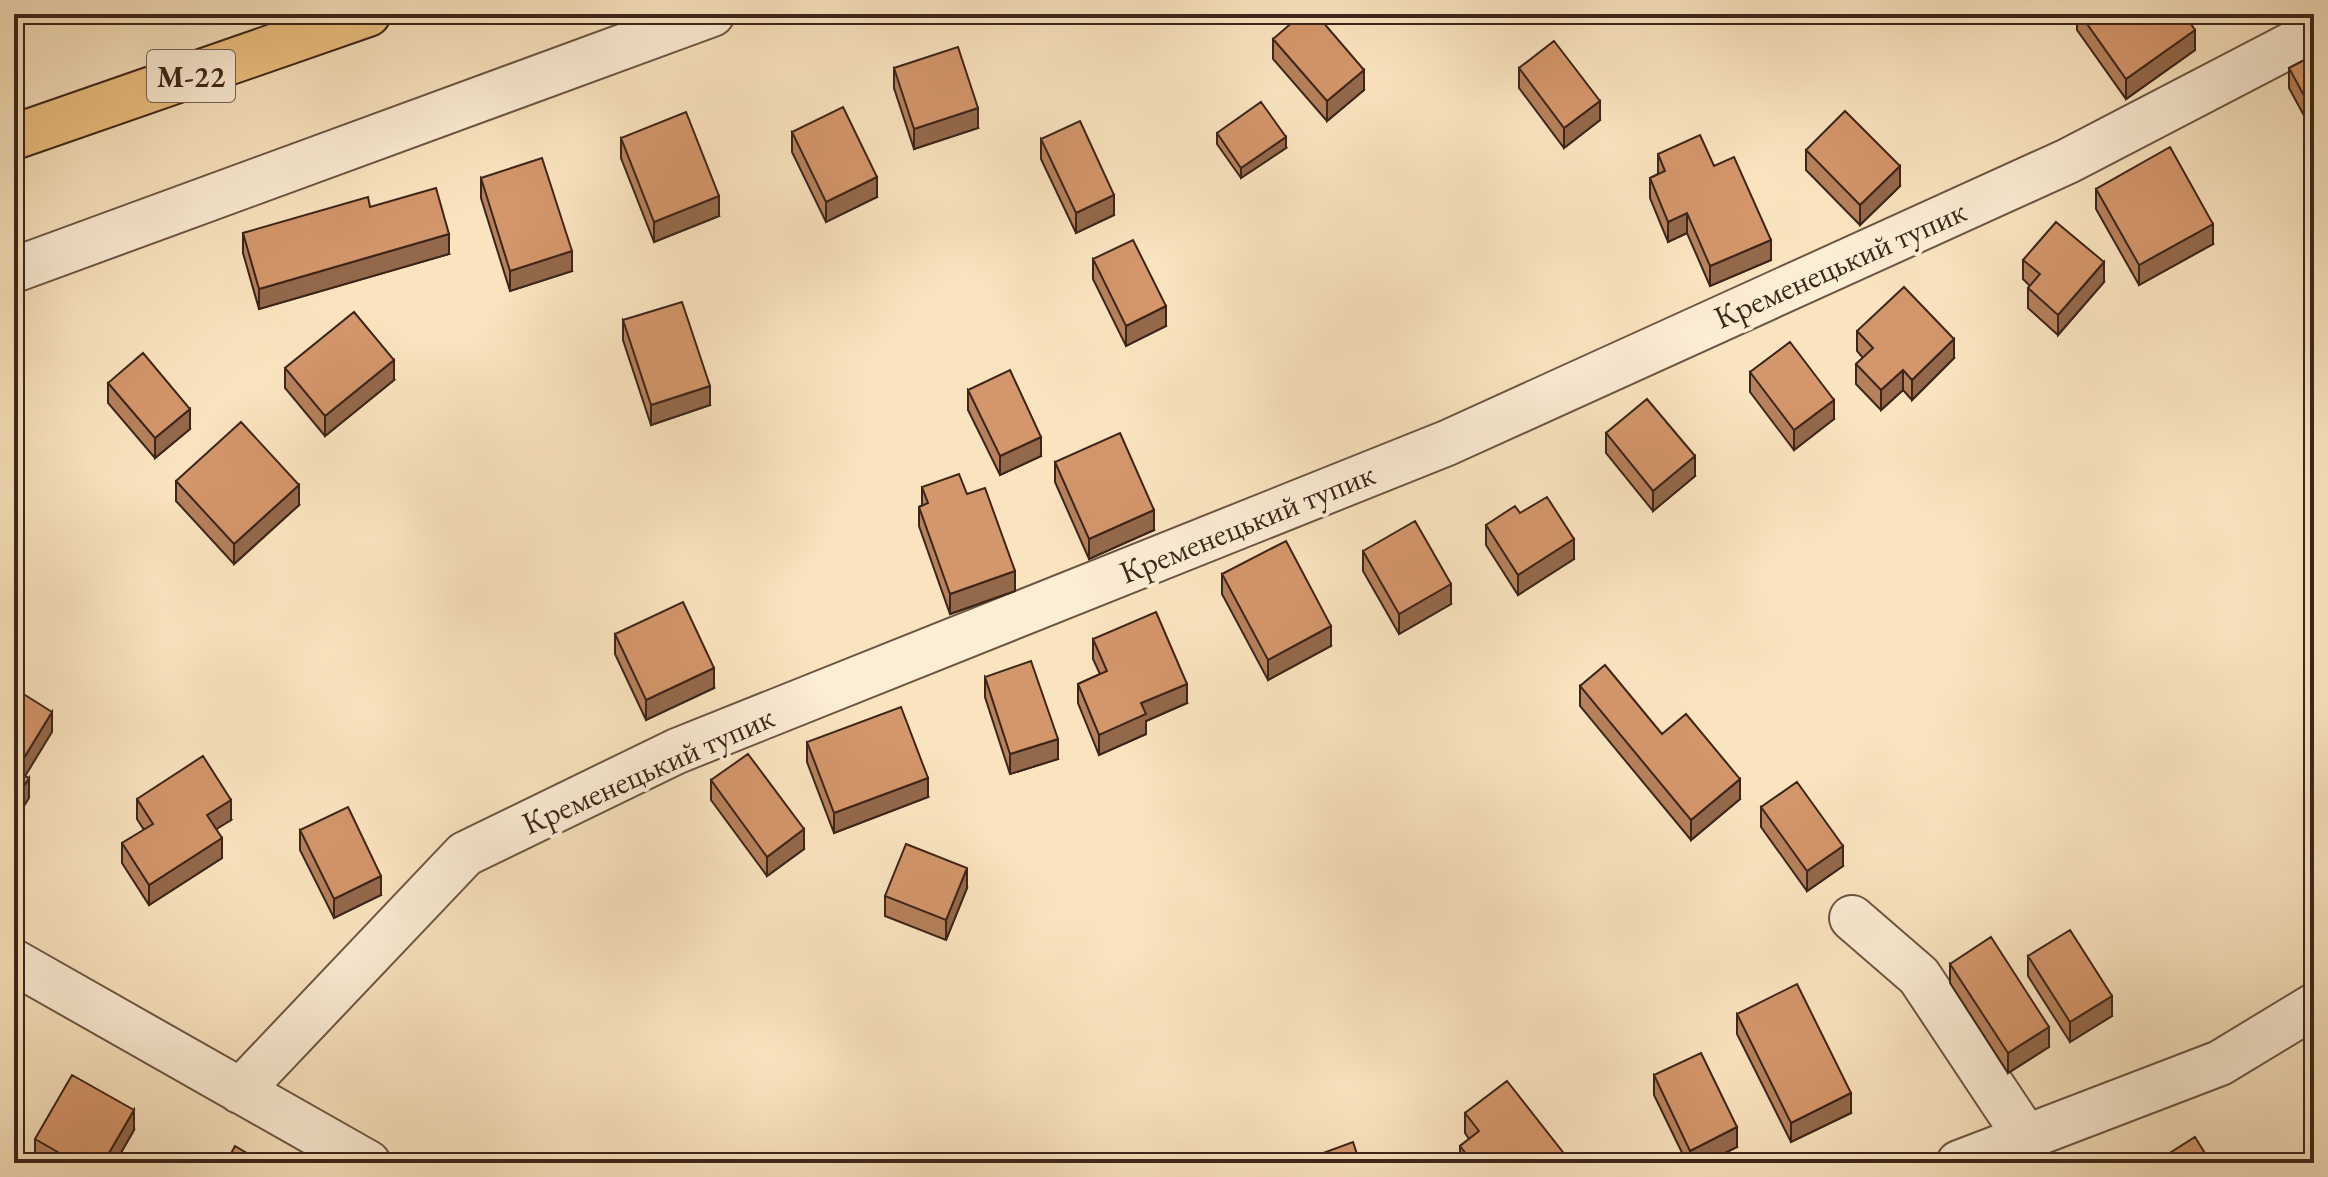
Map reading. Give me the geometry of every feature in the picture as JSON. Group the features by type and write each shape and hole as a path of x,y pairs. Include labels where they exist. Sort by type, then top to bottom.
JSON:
{"highway":[{"name":"М-22","path":"14,137 368,14"}],"street":[{"path":"14,270 712,14"},
{"name":"Кременецький тупик","path":"240,1091 465,854 677,751 1447,443 2068,161 2314,33"},
{"path":"1852,918 1919,976 2026,1137"},
{"path":"14,962 368,1163"},
{"path":"1959,1163 2220,1063 2314,1006"}],"building":[{"path":"1302,14 1316,14 1364,70 1327,101 1273,39"},
{"path":"2080,14 2184,14 2195,30 2126,79"},
{"path":"1554,41 1600,101 1564,128 1519,68"},
{"path":"958,47 978,108 914,129 894,68"},
{"path":"2314,55 2314,114 2289,68"},
{"path":"1261,102 1286,137 1241,168 1217,133"},
{"path":"843,107 877,177 826,202 792,132"},
{"path":"1845,111 1900,166 1860,205 1806,150"},
{"path":"686,112 719,196 654,222 621,138"},
{"path":"1080,121 1114,195 1076,213 1041,139"},
{"path":"1700,135 1714,166 1734,157 1771,240 1710,266 1687,213 1668,222 1650,178 1665,171 1658,154"},
{"path":"2170,147 2213,224 2139,265 2096,189"},
{"path":"542,158 572,251 510,271 481,178"},
{"path":"436,188 449,234 259,289 243,233 368,197 370,207"},
{"path":"2056,222 2104,262 2058,315 2028,288 2040,274 2023,260"},
{"path":"1133,240 1166,306 1126,326 1093,259"},
{"path":"1904,287 1954,339 1912,380 1903,370 1881,390 1856,364 1873,348 1857,331"},
{"path":"682,302 710,386 651,405 623,320"},
{"path":"354,312 394,360 325,416 285,368"},
{"path":"1790,342 1834,400 1794,430 1750,372"},
{"path":"143,353 190,409 155,438 108,383"},
{"path":"1010,370 1041,437 1000,456 968,390"},
{"path":"1647,399 1695,456 1653,491 1606,433"},
{"path":"241,422 299,485 234,544 176,481"},
{"path":"1120,433 1154,510 1089,539 1055,462"},
{"path":"959,474 967,494 985,488 1015,571 950,594 919,507 928,503 922,487"},
{"path":"1547,497 1574,539 1518,575 1486,525 1515,506 1520,513"},
{"path":"1415,521 1451,584 1399,614 1363,551"},
{"path":"1286,541 1331,626 1268,660 1222,574"},
{"path":"683,602 714,668 646,700 615,634"},
{"path":"1156,612 1187,684 1141,703 1146,714 1099,735 1078,684 1107,671 1093,639"},
{"path":"1031,661 1058,739 1010,754 985,677"},
{"path":"1605,665 1662,734 1686,714 1740,779 1691,820 1580,686"},
{"path":"14,688 52,712 16,771 29,778 14,802"},
{"path":"901,707 928,778 834,813 807,742"},
{"path":"748,754 804,829 767,857 711,780"},
{"path":"203,756 231,800 207,815 222,838 149,885 122,843 153,824 137,799"},
{"path":"1797,782 1843,846 1807,871 1761,807"},
{"path":"348,807 381,876 334,899 300,830"},
{"path":"906,844 967,868 946,920 885,896"},
{"path":"2070,930 2112,996 2070,1022 2028,956"},
{"path":"1991,937 2049,1027 2008,1053 1950,964"},
{"path":"1797,984 1851,1093 1791,1123 1737,1014"},
{"path":"1701,1053 1737,1127 1690,1151 1654,1075"},
{"path":"72,1075 134,1110 103,1163 77,1163 35,1139"},
{"path":"1507,1081 1566,1156 1557,1163 1473,1163 1460,1146 1479,1131 1465,1113"},
{"path":"2195,1137 2211,1163 2154,1163"},
{"path":"1353,1142 1360,1163 1296,1163"},
{"path":"235,1146 264,1163 226,1163"}]}
